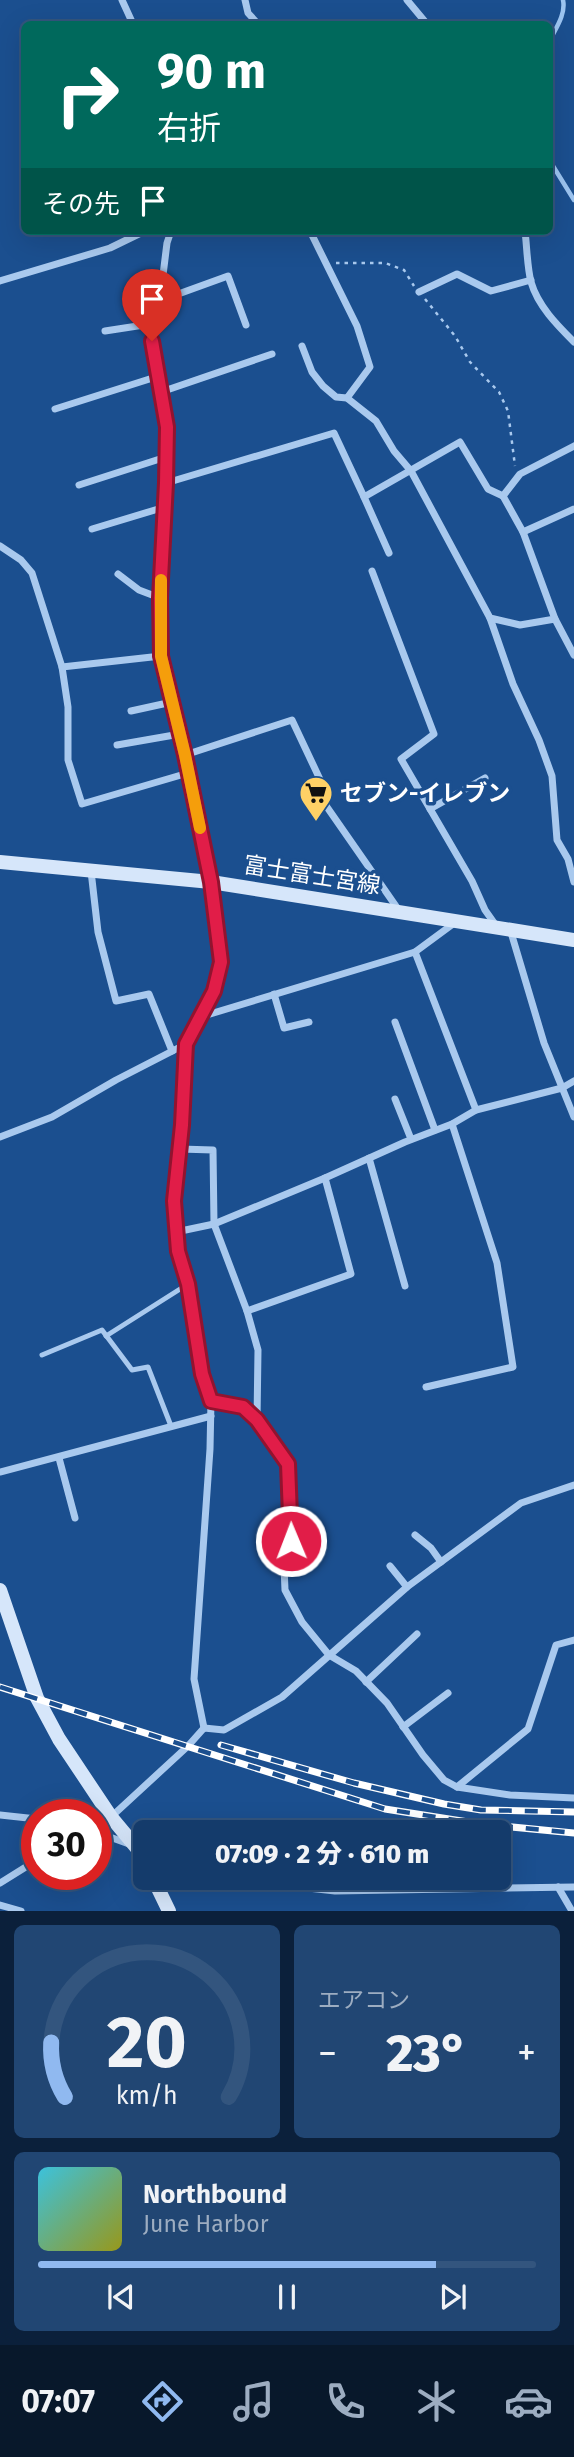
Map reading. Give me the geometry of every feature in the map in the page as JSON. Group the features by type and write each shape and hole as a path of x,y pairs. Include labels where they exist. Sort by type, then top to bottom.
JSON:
{"main road":[{"name":"富士富士宮線","path":"0,862 211,882 574,940"},
{"path":"0,1590 37,1698 59,1739 99,1799"},
{"path":"112,1818 133,1840"},
{"path":"159,1890 169,1911"}],"street":[{"path":"122,0 132,21"},
{"path":"245,0 248,13 255,21"},
{"path":"407,0 424,21"},
{"path":"0,281 110,247 136,235"},
{"path":"170,235 152,341 167,427 160,598 161,656 211,882 221,962 214,991 186,1044 174,1201 178,1251 188,1284 202,1374 211,1401 211,1449 194,1679 204,1728"},
{"path":"312,235 357,326 370,367 347,398"},
{"path":"526,235 531,279 538,299 574,342"},
{"path":"419,292 457,274 491,291 531,279"},
{"path":"159,302 228,276 246,325"},
{"path":"106,331 157,323"},
{"path":"302,346 312,372 318,379 336,397 347,398 376,421 394,451 411,471 490,618 513,684 552,776 557,840 568,859 574,882"},
{"path":"161,392 272,355"},
{"path":"55,409 159,376"},
{"path":"166,483 334,433 389,553"},
{"path":"364,497 460,442 488,489 503,496 523,532 555,619 574,655"},
{"path":"503,496 520,474 574,446"},
{"path":"79,485 166,457"},
{"path":"92,529 165,507"},
{"path":"523,532 574,509"},
{"path":"0,546 21,560 32,573 62,667 68,707 68,760 82,804 188,773"},
{"path":"372,571 434,734 401,759 472,881 485,910 504,929 544,1043 574,1117"},
{"path":"118,574 139,590 160,598"},
{"path":"490,618 520,625 555,619"},
{"path":"62,667 161,656"},
{"path":"131,711 172,702"},
{"path":"185,755 292,720 325,790 320,797 400,912"},
{"path":"117,745 180,734"},
{"path":"430,809 485,778"},
{"path":"91,870 98,932 116,1001 149,994 172,1051"},
{"path":"200,1017 415,952 446,927 458,921"},
{"path":"415,952 476,1110"},
{"path":"274,994 284,1028 309,1022"},
{"path":"396,1022 435,1130"},
{"path":"0,1137 52,1117 186,1044"},
{"path":"176,1232 214,1224 452,1124 476,1110 562,1088 574,1081"},
{"path":"396,1099 411,1139"},
{"path":"426,1387 513,1367 497,1263 452,1124"},
{"path":"180,1149 213,1150 214,1224 247,1311 258,1350 257,1420"},
{"path":"369,1158 405,1286"},
{"path":"247,1311 351,1274 326,1178"},
{"path":"211,1401 243,1407 257,1420 288,1464 291,1541 284,1566 285,1590 302,1622 329,1655 356,1671 387,1703 444,1780 457,1787 510,1795 574,1798"},
{"path":"0,1472 211,1416"},
{"path":"60,1458 75,1518"},
{"path":"204,1728 224,1730 282,1697 407,1587 521,1503 574,1485"},
{"path":"415,1535 431,1548 441,1562"},
{"path":"390,1566 407,1587"},
{"path":"366,1682 417,1634"},
{"path":"457,1787 528,1729 556,1646 574,1640"},
{"path":"403,1727 448,1693"},
{"path":"112,1816 204,1728"},
{"path":"0,1815 21,1817"},
{"path":"112,1838 133,1845"},
{"path":"0,1883 21,1870"},
{"path":"558,1887 572,1911"},
{"path":"511,1888 574,1887"},
{"path":"326,1890 391,1890"},
{"path":"0,1905 21,1911"}],"lane":[{"path":"106,1336 188,1284"},
{"path":"42,1355 102,1331 132,1370 148,1367 171,1426"}],"path":[{"path":"327,262 385,263 404,270 456,336 470,362 499,392 508,411 515,467 520,474"}],"waterway":[{"path":"553,35 562,16 563,0"},
{"path":"553,166 574,200"}],"railway":[{"path":"0,1687 385,1809 481,1824 574,1833"},
{"path":"221,1745 354,1783 444,1804 481,1810 574,1812"}],"slow traffic":[{"path":"161,580 161,656 200,828"}],"place":[{"name":"セブン-イレブン","path":"316,823"}],"route":[{"path":"152,341 167,427 160,598 161,656 211,882 221,962 214,991 186,1044 182,1125 174,1201 178,1251 188,1284 202,1374 211,1401 243,1407 257,1420 288,1464 291,1541"}]}
